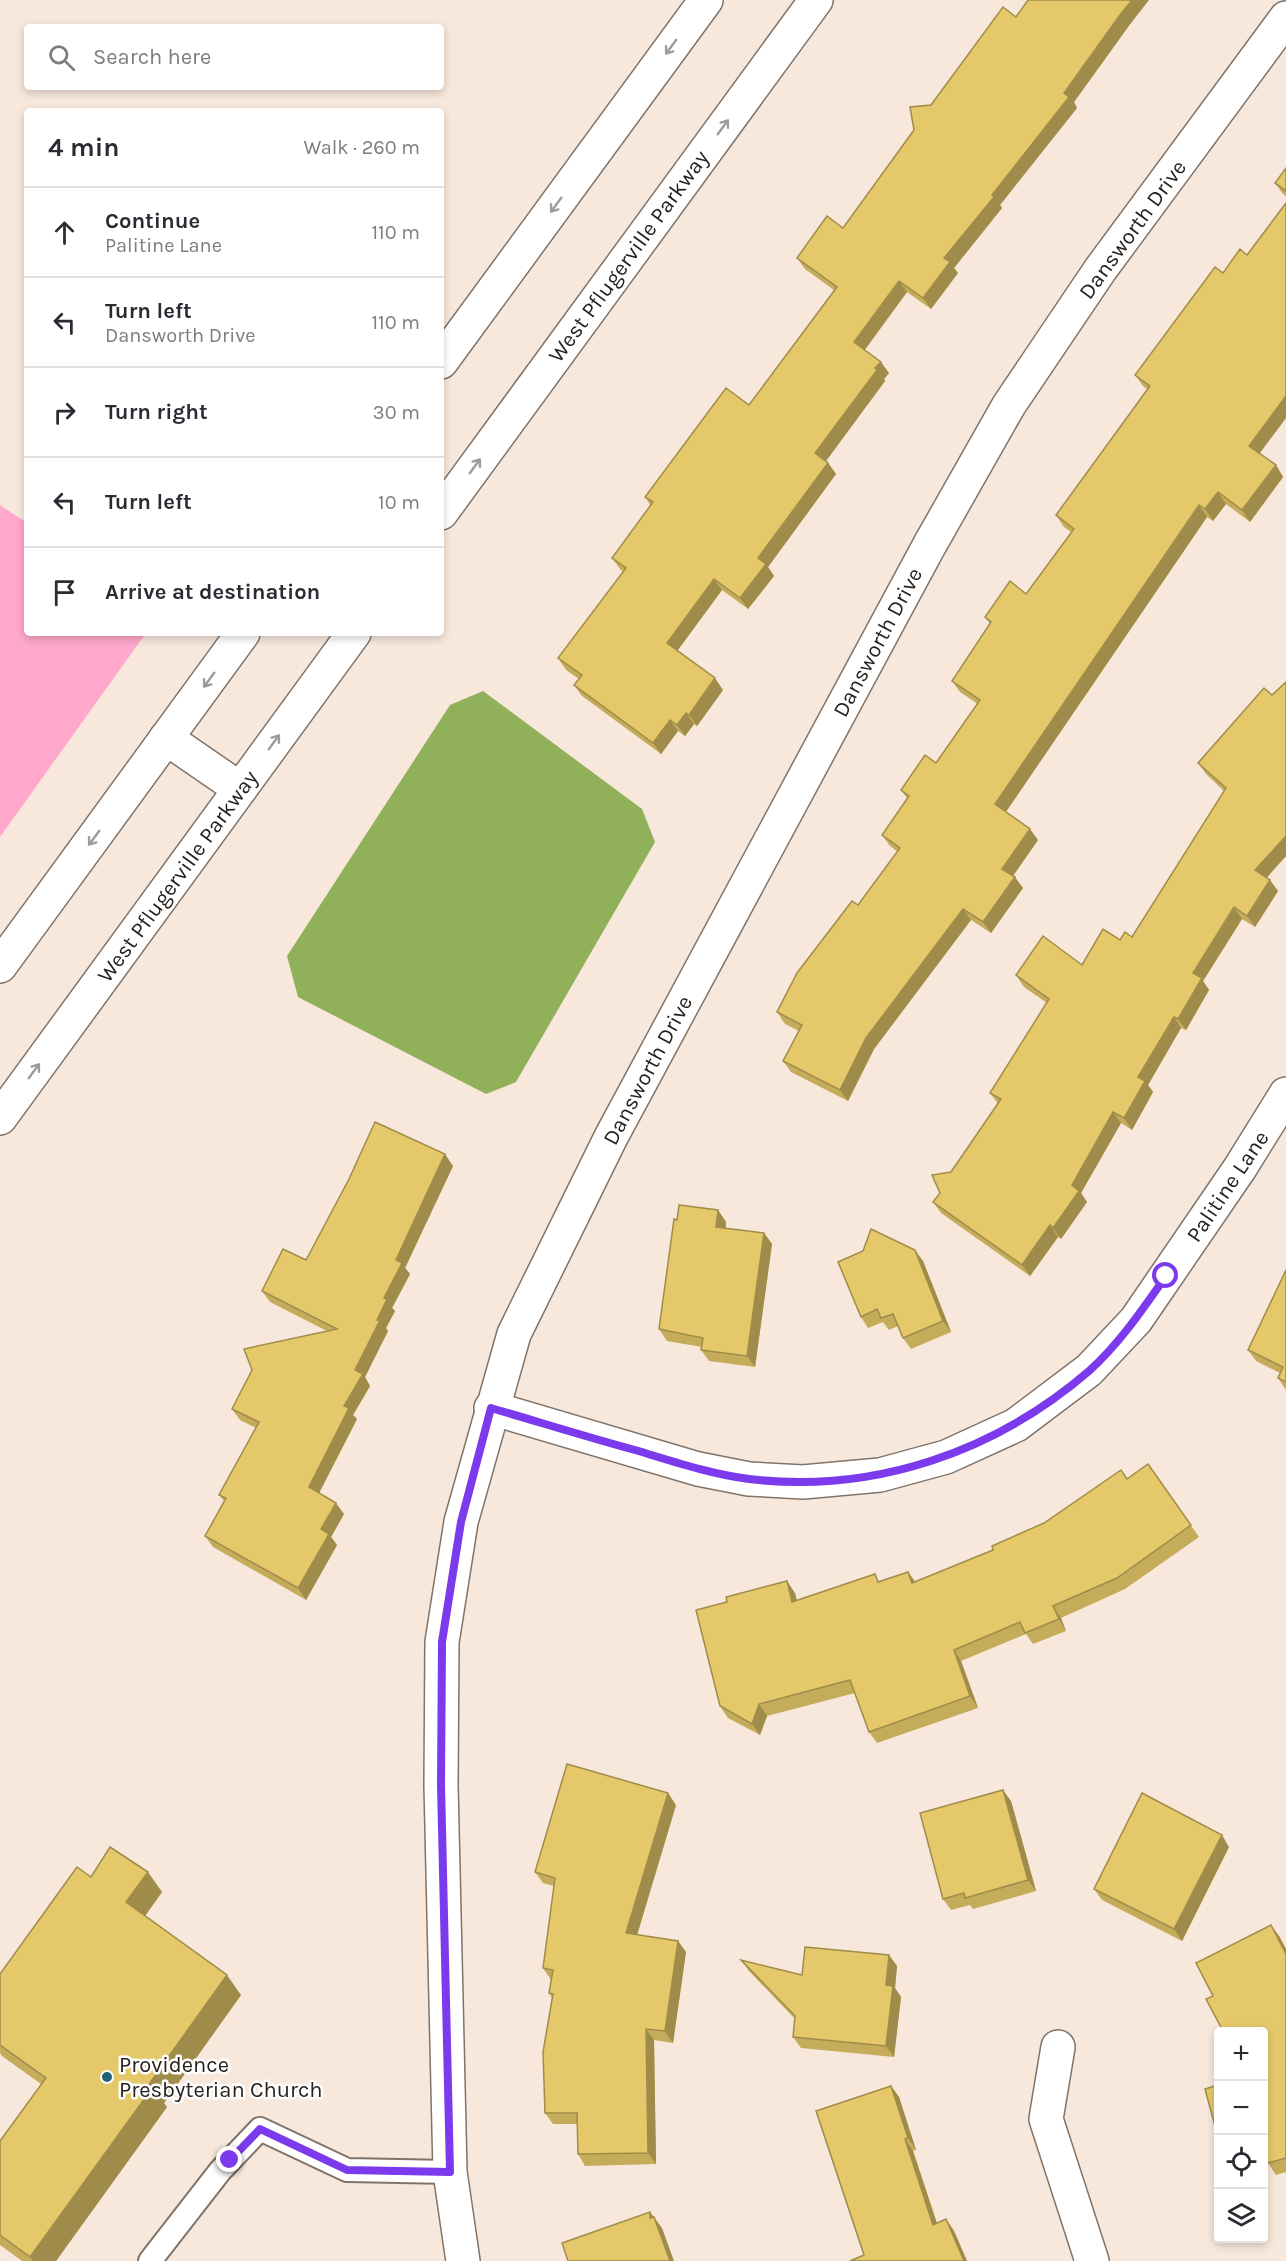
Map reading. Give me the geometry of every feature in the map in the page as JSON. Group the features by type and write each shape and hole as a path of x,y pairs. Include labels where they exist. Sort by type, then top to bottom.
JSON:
{"street":[{"path":"444,358 706,0"},
{"name":"West Pflugerville Parkway","path":"444,509 816,0"},
{"name":"Dansworth Drive","path":"463,2261 450,2172 441,1797 442,1642 461,1522 491,1408 514,1334 611,1137 929,546 998,425 1100,270 1286,18"},
{"path":"0,966 241,636"},
{"name":"West Pflugerville Parkway","path":"0,1118 352,636"},
{"path":"166,738 240,789"},
{"name":"Palitine Lane","path":"491,1408 698,1469 749,1479 803,1482 880,1475 946,1457 1016,1425 1089,1370 1136,1320 1282,1113"},
{"path":"1058,2047 1046,2119 1092,2261"}],"lane":[{"path":"150,2261 220,2171 260,2129 347,2170 450,2172"}],"shaded area":[{"path":"0,505 24,521 24,636 144,636 0,837"},
{"path":"483,691 642,809 655,842 516,1082 486,1094 298,997 287,956 450,705"}],"building":[{"path":"1028,0 1132,0 1064,93 1069,97 992,195 994,197 944,258 950,262 923,298 899,281 854,342 881,362 875,368 877,370 815,453 828,463 758,558 766,564 740,598 714,579 667,643 715,678 689,715 686,713 677,725 670,720 653,743 574,685 582,675 558,658 626,568 612,558 653,502 645,497 726,388 749,405 837,287 797,258 827,216 843,228 914,130 910,107 931,105 1003,7 1016,17"},
{"path":"1286,168 1286,191 1275,183"},
{"path":"1286,203 1286,396 1249,446 1276,465 1242,510 1218,492 1205,509 1199,505 995,804 1030,829 1002,869 1015,877 983,922 963,909 866,1038 840,1090 783,1061 802,1025 777,1012 797,973 852,901 858,905 900,848 882,835 909,796 901,790 925,755 936,763 980,700 952,681 991,622 985,617 1010,581 1026,594 1074,529 1056,515 1150,386 1135,375 1215,267 1223,273 1240,249 1247,255"},
{"path":"1286,682 1286,836 1255,870 1270,880 1247,916 1234,907 1193,973 1202,978 1178,1019 1174,1017 1138,1077 1145,1081 1124,1118 1113,1112 1072,1185 1079,1191 1053,1228 1050,1225 1022,1265 933,1202 940,1193 932,1175 951,1172 1001,1099 990,1093 1049,999 1016,975 1043,936 1082,965 1103,929 1120,940 1125,932 1132,937 1226,788 1198,763 1264,688 1272,695"},
{"path":"375,1122 445,1154 396,1260 402,1263 384,1298 387,1299 377,1320 380,1320 355,1370 363,1374 344,1406 349,1408 309,1487 336,1503 321,1529 329,1534 298,1588 205,1536 226,1498 219,1495 259,1422 232,1409 252,1370 244,1349 337,1329 262,1291 283,1249 306,1260 349,1179"},
{"path":"679,1205 718,1210 716,1227 764,1233 747,1356 701,1350 703,1338 659,1329 674,1219 677,1220"},
{"path":"871,1229 915,1250 943,1321 903,1338 893,1314 881,1318 877,1309 861,1317 838,1262 863,1251"},
{"path":"1286,1270 1286,1382 1278,1378 1283,1367 1248,1350"},
{"path":"1148,1464 1191,1525 1117,1578 1053,1606 1059,1619 1025,1633 1020,1622 954,1650 970,1696 869,1732 850,1680 759,1704 752,1724 720,1706 696,1610 727,1602 726,1597 787,1581 792,1602 875,1574 878,1582 908,1572 912,1583 993,1550 992,1546 1044,1523 1121,1470 1127,1479"},
{"path":"567,1764 668,1793 626,1933 678,1941 665,2031 646,2029 648,2153 578,2154 577,2113 545,2113 543,2052 553,1994 549,1993 553,1970 543,1968 555,1878 535,1872"},
{"path":"1003,1790 1028,1880 965,1898 964,1893 943,1899 920,1813"},
{"path":"1142,1793 1222,1835 1174,1929 1094,1889"},
{"name":"Providence Presbyterian Church","path":"110,1847 148,1872 126,1902 227,1975 149,2084 153,2087 30,2257 0,2235 0,2141 46,2078 0,2045 0,1974 77,1867 91,1877"},
{"path":"1271,1925 1286,1954 1286,2158 1268,2163 1268,2027 1221,2027 1206,1999 1213,1996 1196,1963"},
{"path":"805,1947 889,1955 886,1985 893,1986 886,2046 793,2037 795,2016 741,1960 802,1975"},
{"path":"891,2086 908,2138 905,2139 933,2225 946,2219 964,2261 850,2261 864,2255 816,2111"},
{"path":"1214,2086 1214,2122 1205,2089"},
{"path":"650,2212 650,2218 654,2217 670,2261 568,2261 562,2243"}],"place":[{"name":"Providence Presbyterian Church","path":"107,2077"}],"route":[{"path":"230,2160 260,2129 347,2170 450,2172 441,1785 442,1642 461,1522 491,1408 698,1469 749,1479 803,1482 880,1475 946,1457 1016,1425 1089,1370 1136,1320 1166,1276"}]}
